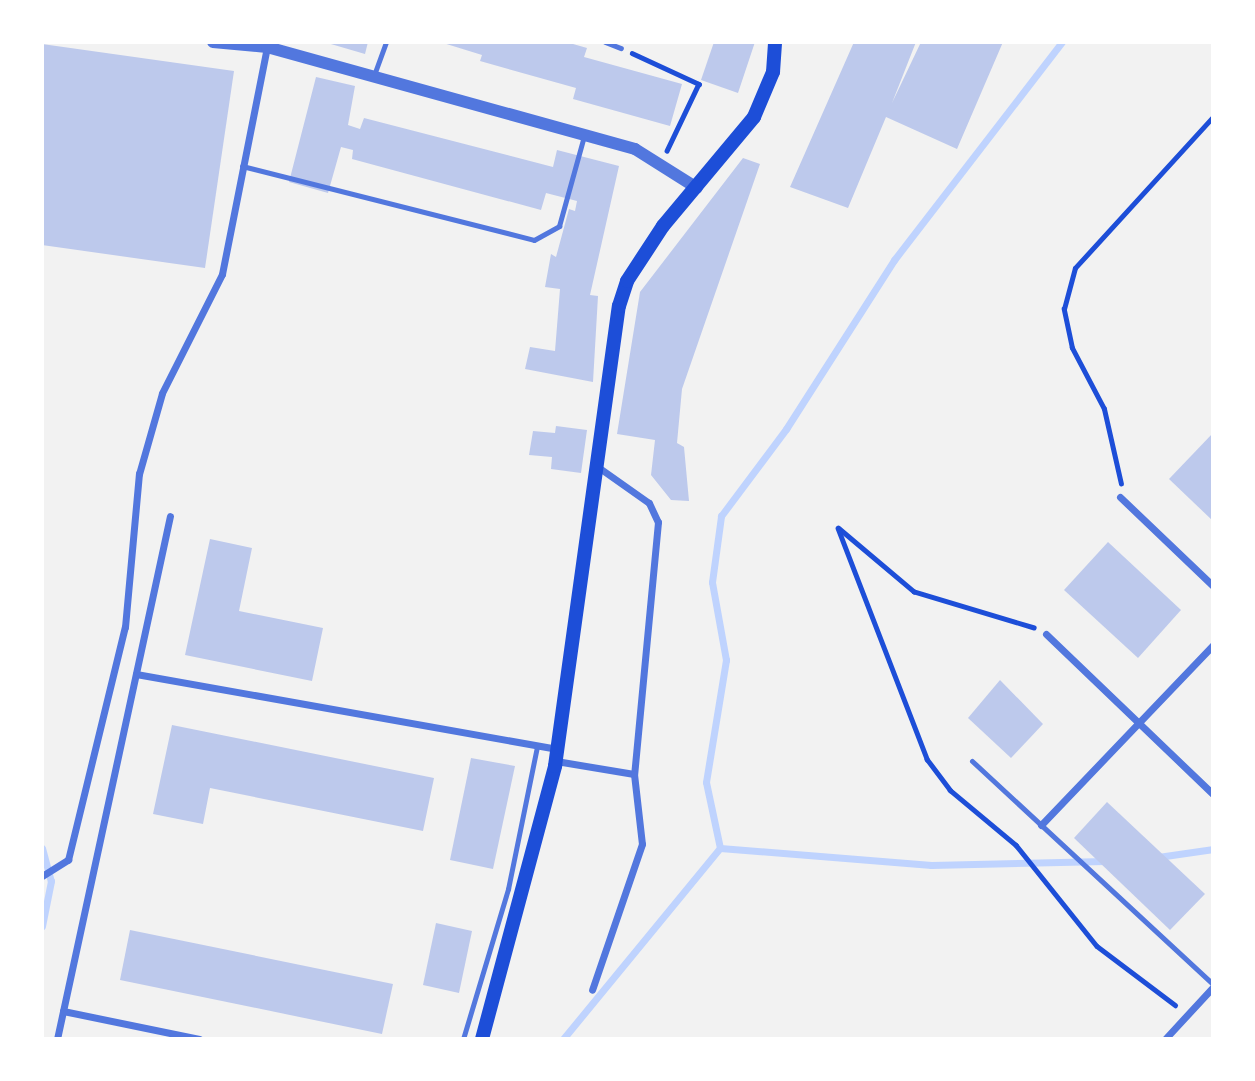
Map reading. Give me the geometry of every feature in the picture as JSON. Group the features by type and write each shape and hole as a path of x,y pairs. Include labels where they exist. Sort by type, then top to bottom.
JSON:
{"main road":[{"path":"482,1039 556,755 627,281 696,188 754,117 774,72 775,42"}],"street":[{"path":"213,42 267,45 584,135 661,162 696,188"},
{"path":"42,876 68,860 125,627 139,474 162,393 222,274 267,45"},
{"path":"592,990 624,909 642,844 634,774 658,522 640,494 598,467"},
{"path":"1120,497 1213,586"},
{"path":"57,1039 170,516"},
{"path":"1046,634 1213,794"},
{"path":"1041,825 1213,645"},
{"path":"136,674 537,747 556,755 634,774"},
{"path":"1165,1039 1213,986"},
{"path":"63,1011 199,1039"}],"lane":[{"path":"374,75 386,42"},
{"path":"605,42 621,48"},
{"path":"242,166 534,240 559,226 584,135"},
{"path":"463,1039 508,889 537,747"},
{"path":"972,761 1213,986"}],"path":[{"path":"621,48 699,84 661,162"},
{"path":"1120,497 1122,470 1104,409 1072,348 1064,309 1075,268 1213,117"},
{"path":"1046,634 1013,617 914,592 838,528 890,672 910,701 928,759 950,790 1016,845 1097,946 1146,989 1188,1013"}],"building":[{"path":"324,42 368,42 365,54"},
{"path":"440,42 566,42 587,48 584,57 682,84 670,126 573,99 576,88 480,61 482,55"},
{"path":"714,42 755,42 738,93 701,80"},
{"path":"854,42 916,42 892,103 921,42 1003,42 957,149 886,117 848,208 790,187"},
{"path":"42,44 234,71 205,268 42,245"},
{"path":"316,77 355,86 348,125 360,129 364,118 553,167 557,150 619,166 590,295 598,296 593,382 525,369 530,347 555,351 560,289 545,287 551,254 556,257 569,209 575,211 577,201 546,193 541,210 352,159 353,150 341,147 328,193 289,182"},
{"path":"743,158 760,164 682,389 677,443 684,447 689,501 671,500 651,475 655,440 617,434 640,292"},
{"path":"556,426 587,430 581,473 551,469 552,457 529,455 533,431 555,433"},
{"path":"1213,433 1213,521 1169,479"},
{"path":"210,539 252,548 239,611 323,628 312,681 185,655"},
{"path":"1108,542 1181,610 1138,658 1064,590"},
{"path":"1000,680 1043,724 1011,758 968,718"},
{"path":"172,725 434,778 423,831 210,788 203,824 153,814"},
{"path":"471,758 515,766 493,869 450,860"},
{"path":"1107,802 1205,894 1170,930 1074,838"},
{"path":"436,923 472,931 459,993 423,985"},
{"path":"130,930 393,984 382,1034 120,980"}],"waterway":[{"path":"563,1039 720,848 706,782 726,660 712,582 721,516 786,429 894,260 1062,42"},
{"path":"42,848 51,881 42,926"},
{"path":"720,848 931,865 1105,861"},
{"path":"1158,857 1213,849"}]}
